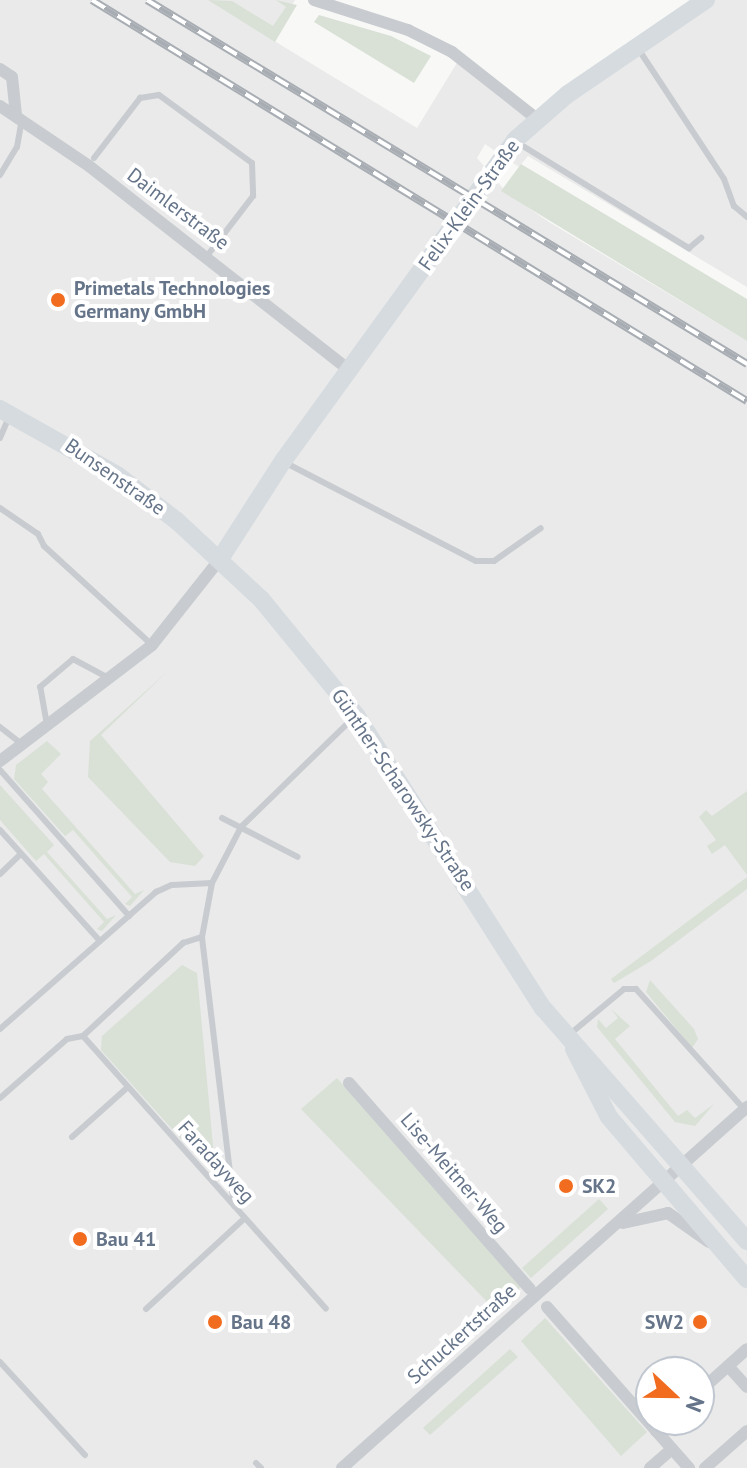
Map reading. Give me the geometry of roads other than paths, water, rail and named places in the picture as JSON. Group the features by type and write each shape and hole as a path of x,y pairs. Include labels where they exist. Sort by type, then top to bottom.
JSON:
{"street":[{"path":"314,0 408,30 452,52 536,118"},
{"name":"Felix-Klein-Straße","path":"220,559 283,461 515,140 536,118 706,0"},
{"path":"0,69 12,77 19,118"},
{"name":"Daimlerstraße","path":"0,106 207,256 348,369"},
{"name":"Bunsenstraße","path":"5,411 117,475 220,559"},
{"path":"0,761 48,729 152,645 220,559"},
{"name":"Günther-Scharowsky-Straße","path":"220,559 296,638 356,715 524,980 567,1036 747,1241"},
{"name":"Günther-Scharowsky-Straße","path":"567,1036 609,1117 747,1279"},
{"name":"Lise-Meitner-Weg","path":"349,1083 530,1289"},
{"name":"Schuckertstraße","path":"342,1468 746,1108"},
{"name":"Schuckertstraße","path":"609,1230 639,1216 668,1213 723,1253"},
{"path":"547,1307 635,1407"},
{"path":"715,1378 747,1349"},
{"path":"728,1366 747,1387"},
{"path":"705,1468 747,1431"},
{"path":"660,1436 689,1468"},
{"path":"650,1468 672,1449"}],"lane":[{"path":"637,47 724,179 734,206 747,217"},
{"path":"94,158 140,98 159,95 252,163 253,196 207,256"},
{"path":"0,175 17,147 19,118"},
{"path":"515,140 689,248 701,238"},
{"path":"0,438 5,411"},
{"path":"283,461 486,563 525,544 541,528"},
{"path":"0,508 38,534 44,546 152,645"},
{"path":"48,729 40,687 73,659 111,680"},
{"path":"234,1206 202,937 212,883 241,827 356,715"},
{"path":"0,727 23,745"},
{"path":"0,770 129,916"},
{"path":"222,818 298,857"},
{"path":"0,830 100,941"},
{"path":"0,874 21,854"},
{"path":"0,1029 129,916 172,885 212,883"},
{"path":"0,1098 67,1039 83,1036 183,943 202,937"},
{"path":"567,1036 624,989 636,989 746,1108"},
{"name":"Faradayweg","path":"83,1036 326,1309"},
{"path":"72,1137 128,1087"},
{"path":"146,1309 245,1218"},
{"path":"0,1362 85,1455"}],"railway":[{"path":"92,0 747,401"},
{"path":"147,0 747,364"}],"place":[{"name":"Primetals Technologies Germany GmbH","path":"58,300"},
{"name":"SK2","path":"566,1186"},
{"name":"Bau 41","path":"80,1239"},
{"name":"Bau 48","path":"215,1322"},
{"name":"SW2","path":"700,1322"}]}
